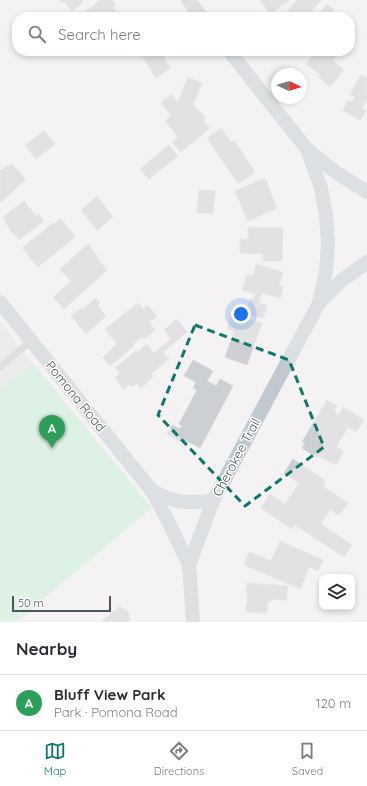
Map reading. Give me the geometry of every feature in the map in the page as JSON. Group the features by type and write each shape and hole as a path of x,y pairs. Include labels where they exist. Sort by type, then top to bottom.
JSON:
{"street":[{"path":"188,0 198,12"},
{"path":"233,56 307,149 334,171 367,192"},
{"name":"Cherokee Trail","path":"194,622 189,565 213,501 319,302 326,270 328,243 326,215 321,188 307,149"},
{"name":"Cherokee Trail","path":"319,302 341,281 367,262"},
{"name":"Pomona Road","path":"0,302 152,491 189,565"},
{"name":"Pomona Road","path":"152,491 166,499 187,503 213,501"}],"lane":[{"path":"0,367 31,341"}],"highlighted area":[{"path":"195,325 289,360 324,447 245,506 158,415"}],"shaded area":[{"path":"0,321 33,363 0,389"}],"green space":[{"path":"33,363 152,508 16,622 0,622 0,389"}],"building":[{"path":"59,0 82,0 83,2 72,11 64,1 61,3"},
{"path":"100,0 112,0 116,5 113,7 116,12 85,12"},
{"path":"260,0 290,0 273,12 269,12"},
{"path":"297,0 321,0 310,12 286,12"},
{"path":"327,4 334,10 332,12 320,12"},
{"path":"142,56 163,56 170,68 156,78"},
{"path":"312,56 335,56 336,57 333,60 344,70 330,87 319,77 320,75 306,64"},
{"path":"361,75 367,78 367,103 365,102 362,108 366,111 360,120 343,110 348,100 353,102 355,97 350,94"},
{"path":"188,77 202,83 193,105 206,118 203,120 210,128 181,152 172,142 178,137 165,121 171,115 161,103 171,94 178,102"},
{"path":"221,128 231,142 234,140 255,172 238,184 207,138"},
{"path":"44,131 55,144 36,159 25,145"},
{"path":"169,145 178,156 149,179 140,169"},
{"path":"12,164 26,179 0,203 0,171"},
{"path":"265,178 277,208 248,221 235,191"},
{"path":"199,190 215,191 213,214 197,213"},
{"path":"97,196 113,217 97,230 81,210"},
{"path":"24,201 36,216 39,214 44,221 19,240 13,232 12,233 3,217"},
{"path":"61,219 75,237 38,267 22,248 53,223 54,224"},
{"path":"248,227 283,228 282,261 263,261 263,254 240,253 240,239 248,240"},
{"path":"88,244 97,256 96,257 107,270 64,309 53,297 71,281 60,269"},
{"path":"256,264 283,272 279,286 283,287 281,298 262,293 259,303 267,305 263,318 246,314 250,299 253,300 255,294 242,290 247,275 253,276"},
{"path":"96,298 100,303 97,305 106,316 86,334 71,316 81,308 82,310"},
{"path":"138,303 143,309 147,305 157,316 149,322 155,330 144,339 142,337 133,344 134,346 110,366 103,357 117,344 105,329"},
{"path":"235,314 262,323 247,365 225,357 234,332 227,329 231,316 234,317"},
{"path":"177,319 187,332 163,352 169,359 151,374 153,377 141,388 137,383 132,387 130,384 124,389 115,378 120,373 115,368 147,344 154,353 171,339 164,330"},
{"path":"193,360 213,371 207,381 216,386 220,379 233,386 200,448 187,441 185,444 167,434 172,425 180,429 182,426 179,424 197,390 193,388 196,382 184,376"},
{"path":"327,400 337,406 334,412 338,415 343,407 364,420 356,432 348,427 336,447 344,451 336,465 319,456 318,458 302,448 305,443 302,442"},
{"path":"293,459 326,481 323,486 348,503 339,515 330,509 321,524 352,545 344,557 295,525 292,529 261,508 270,494 285,504 299,483 284,473"},
{"path":"280,541 323,560 318,571 309,567 300,589 244,565 249,552 271,561"},
{"path":"247,583 288,586 286,600 271,599 271,602 268,602 267,613 246,612 248,594 246,594"},
{"path":"120,606 124,610 126,609 130,615 128,616 130,619 127,622 101,622"}],"place":[{"name":"Bluff View Park","path":"52,448"}]}
